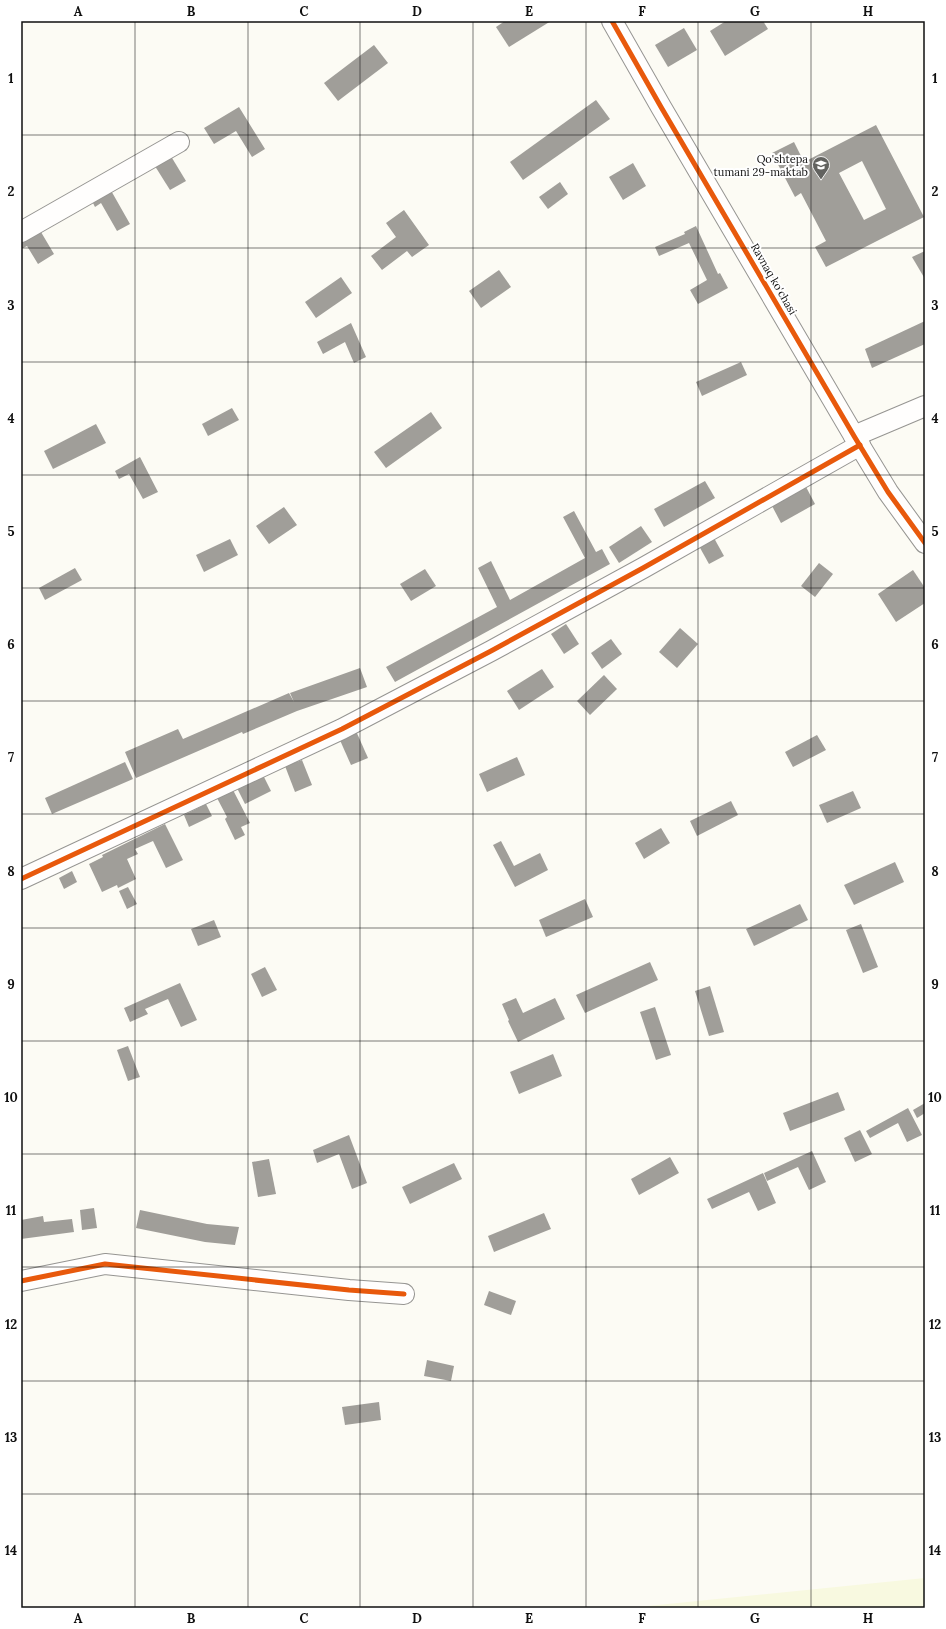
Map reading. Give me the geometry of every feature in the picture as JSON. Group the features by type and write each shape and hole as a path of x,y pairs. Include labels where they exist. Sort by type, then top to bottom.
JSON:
{"street":[{"name":"Ravnaq ko'chasi","path":"612,21 857,441 888,492 925,543"},
{"path":"21,232 179,142"},
{"path":"21,879 342,729 505,644 644,568 857,441 925,406"},
{"path":"21,1281 105,1264 349,1290 404,1294"}],"green space":[{"path":"925,1578 925,1608 628,1608"}],"building":[{"path":"505,21 551,21 509,47 496,27"},
{"path":"726,21 763,21 768,29 725,56 710,31"},
{"path":"684,28 697,50 668,67 655,45"},
{"path":"374,45 388,63 338,101 324,83"},
{"path":"596,100 610,119 523,180 510,162"},
{"path":"239,107 265,149 252,157 236,131 214,144 204,128"},
{"path":"876,125 924,217 826,267 815,247 826,241 801,193 795,197 772,153 794,142 804,162","holes":["862,161 886,209 864,220 839,173"]},
{"path":"169,153 186,181 170,190 153,163"},
{"path":"633,163 646,186 623,200 609,177"},
{"path":"560,182 568,194 548,209 539,197"},
{"path":"109,187 130,224 117,231 101,203 95,207 90,197"},
{"path":"404,210 429,245 412,257 407,251 382,270 371,256 396,237 386,223"},
{"path":"696,226 718,274 720,273 728,288 698,304 690,290 707,280 689,243 659,256 655,247 685,234 684,232"},
{"path":"38,227 54,254 38,264 27,246 21,249 21,237"},
{"path":"925,251 925,279 912,257"},
{"path":"499,270 511,287 481,308 469,291"},
{"path":"341,277 352,293 316,318 305,302"},
{"path":"925,321 925,344 872,368 865,349"},
{"path":"351,323 366,357 354,363 345,342 323,354 317,342"},
{"path":"741,362 747,375 702,396 696,382"},
{"path":"232,408 239,420 208,436 202,424"},
{"path":"431,412 442,428 386,468 374,452"},
{"path":"96,424 106,443 53,469 44,451"},
{"path":"140,457 158,492 143,499 129,474 119,479 115,471"},
{"path":"705,481 715,498 664,527 654,509"},
{"path":"805,485 815,504 781,523 771,504"},
{"path":"284,507 297,525 269,544 256,526"},
{"path":"574,511 596,552 602,549 610,564 395,682 386,667 497,607 478,568 491,561 510,600 585,558 563,517"},
{"path":"641,526 652,542 619,563 609,547"},
{"path":"714,538 724,556 709,564 699,546"},
{"path":"230,539 238,555 204,572 196,555"},
{"path":"819,563 833,574 815,597 801,586"},
{"path":"75,568 82,580 45,600 39,588"},
{"path":"425,569 436,586 411,601 400,584"},
{"path":"913,570 925,588 925,603 896,622 878,594"},
{"path":"566,624 579,644 564,654 551,634"},
{"path":"680,628 698,644 677,668 659,652"},
{"path":"611,639 622,654 602,669 591,653"},
{"path":"360,668 367,687 297,711 243,734 242,732 136,778 125,752 178,729 183,739 289,693 294,702 290,693"},
{"path":"542,669 554,687 519,710 507,691"},
{"path":"604,675 617,689 590,715 577,701"},
{"path":"356,731 368,758 351,765 339,738"},
{"path":"817,735 826,750 793,767 785,752"},
{"path":"517,757 525,775 487,792 479,774"},
{"path":"302,760 312,785 295,792 285,766"},
{"path":"125,762 133,779 52,814 45,798"},
{"path":"263,775 271,791 245,804 237,788"},
{"path":"233,790 250,823 241,827 245,835 235,840 225,819 227,817 217,798"},
{"path":"853,791 861,808 827,823 819,805"},
{"path":"731,801 738,815 697,836 690,821"},
{"path":"206,804 212,816 189,827 184,815"},
{"path":"165,824 183,860 166,868 153,841 135,849 138,854 127,859 136,879 118,888 117,885 102,892 89,864 103,857 102,855"},
{"path":"661,828 670,843 644,859 635,843"},
{"path":"501,841 514,866 540,853 548,870 515,887 493,845"},
{"path":"895,862 904,882 854,905 844,885"},
{"path":"72,871 77,882 64,889 59,878"},
{"path":"128,887 137,904 127,909 119,891"},
{"path":"585,899 593,917 546,937 539,920"},
{"path":"800,904 808,920 754,946 746,929"},
{"path":"214,920 221,937 198,946 191,929"},
{"path":"861,924 878,967 863,973 846,930"},
{"path":"650,962 658,980 585,1013 576,995"},
{"path":"265,967 277,990 262,997 251,974"},
{"path":"180,983 197,1020 181,1027 168,999 145,1009 148,1014 130,1022 124,1008"},
{"path":"710,986 724,1032 709,1036 695,991"},
{"path":"516,998 523,1013 555,998 565,1019 518,1042 502,1004"},
{"path":"655,1007 671,1055 656,1060 640,1012"},
{"path":"128,1046 140,1077 128,1081 117,1050"},
{"path":"553,1054 562,1076 519,1094 510,1072"},
{"path":"838,1092 845,1110 790,1131 783,1113"},
{"path":"925,1103 925,1113 917,1118 913,1110"},
{"path":"908,1108 922,1135 907,1142 898,1123 870,1138 866,1131"},
{"path":"860,1130 872,1154 855,1162 844,1138"},
{"path":"349,1135 367,1183 352,1189 339,1154 317,1163 313,1150"},
{"path":"812,1151 826,1182 809,1190 798,1167 767,1181 764,1173"},
{"path":"670,1157 679,1173 639,1195 631,1179"},
{"path":"269,1159 276,1194 258,1197 252,1162"},
{"path":"454,1163 462,1179 410,1204 402,1187"},
{"path":"763,1173 776,1203 758,1211 749,1192 712,1209 707,1199"},
{"path":"94,1208 97,1228 82,1230 80,1210"},
{"path":"140,1210 207,1224 239,1227 235,1245 205,1242 136,1228"},
{"path":"544,1213 551,1229 494,1252 488,1236"},
{"path":"43,1216 44,1222 72,1219 74,1232 21,1239 21,1220"},
{"path":"489,1291 516,1301 511,1315 484,1305"},
{"path":"427,1360 454,1366 451,1381 424,1376"},
{"path":"379,1402 381,1420 345,1425 342,1407"}],"cycle path":[{"path":"612,21 854,436 888,492 925,543"},
{"path":"21,879 342,729 491,651 643,568 860,445"},
{"path":"21,1281 105,1264 349,1290 404,1294"}],"place":[{"name":"Qo'shtepa tumani 29-maktab","path":"821,180"}]}
